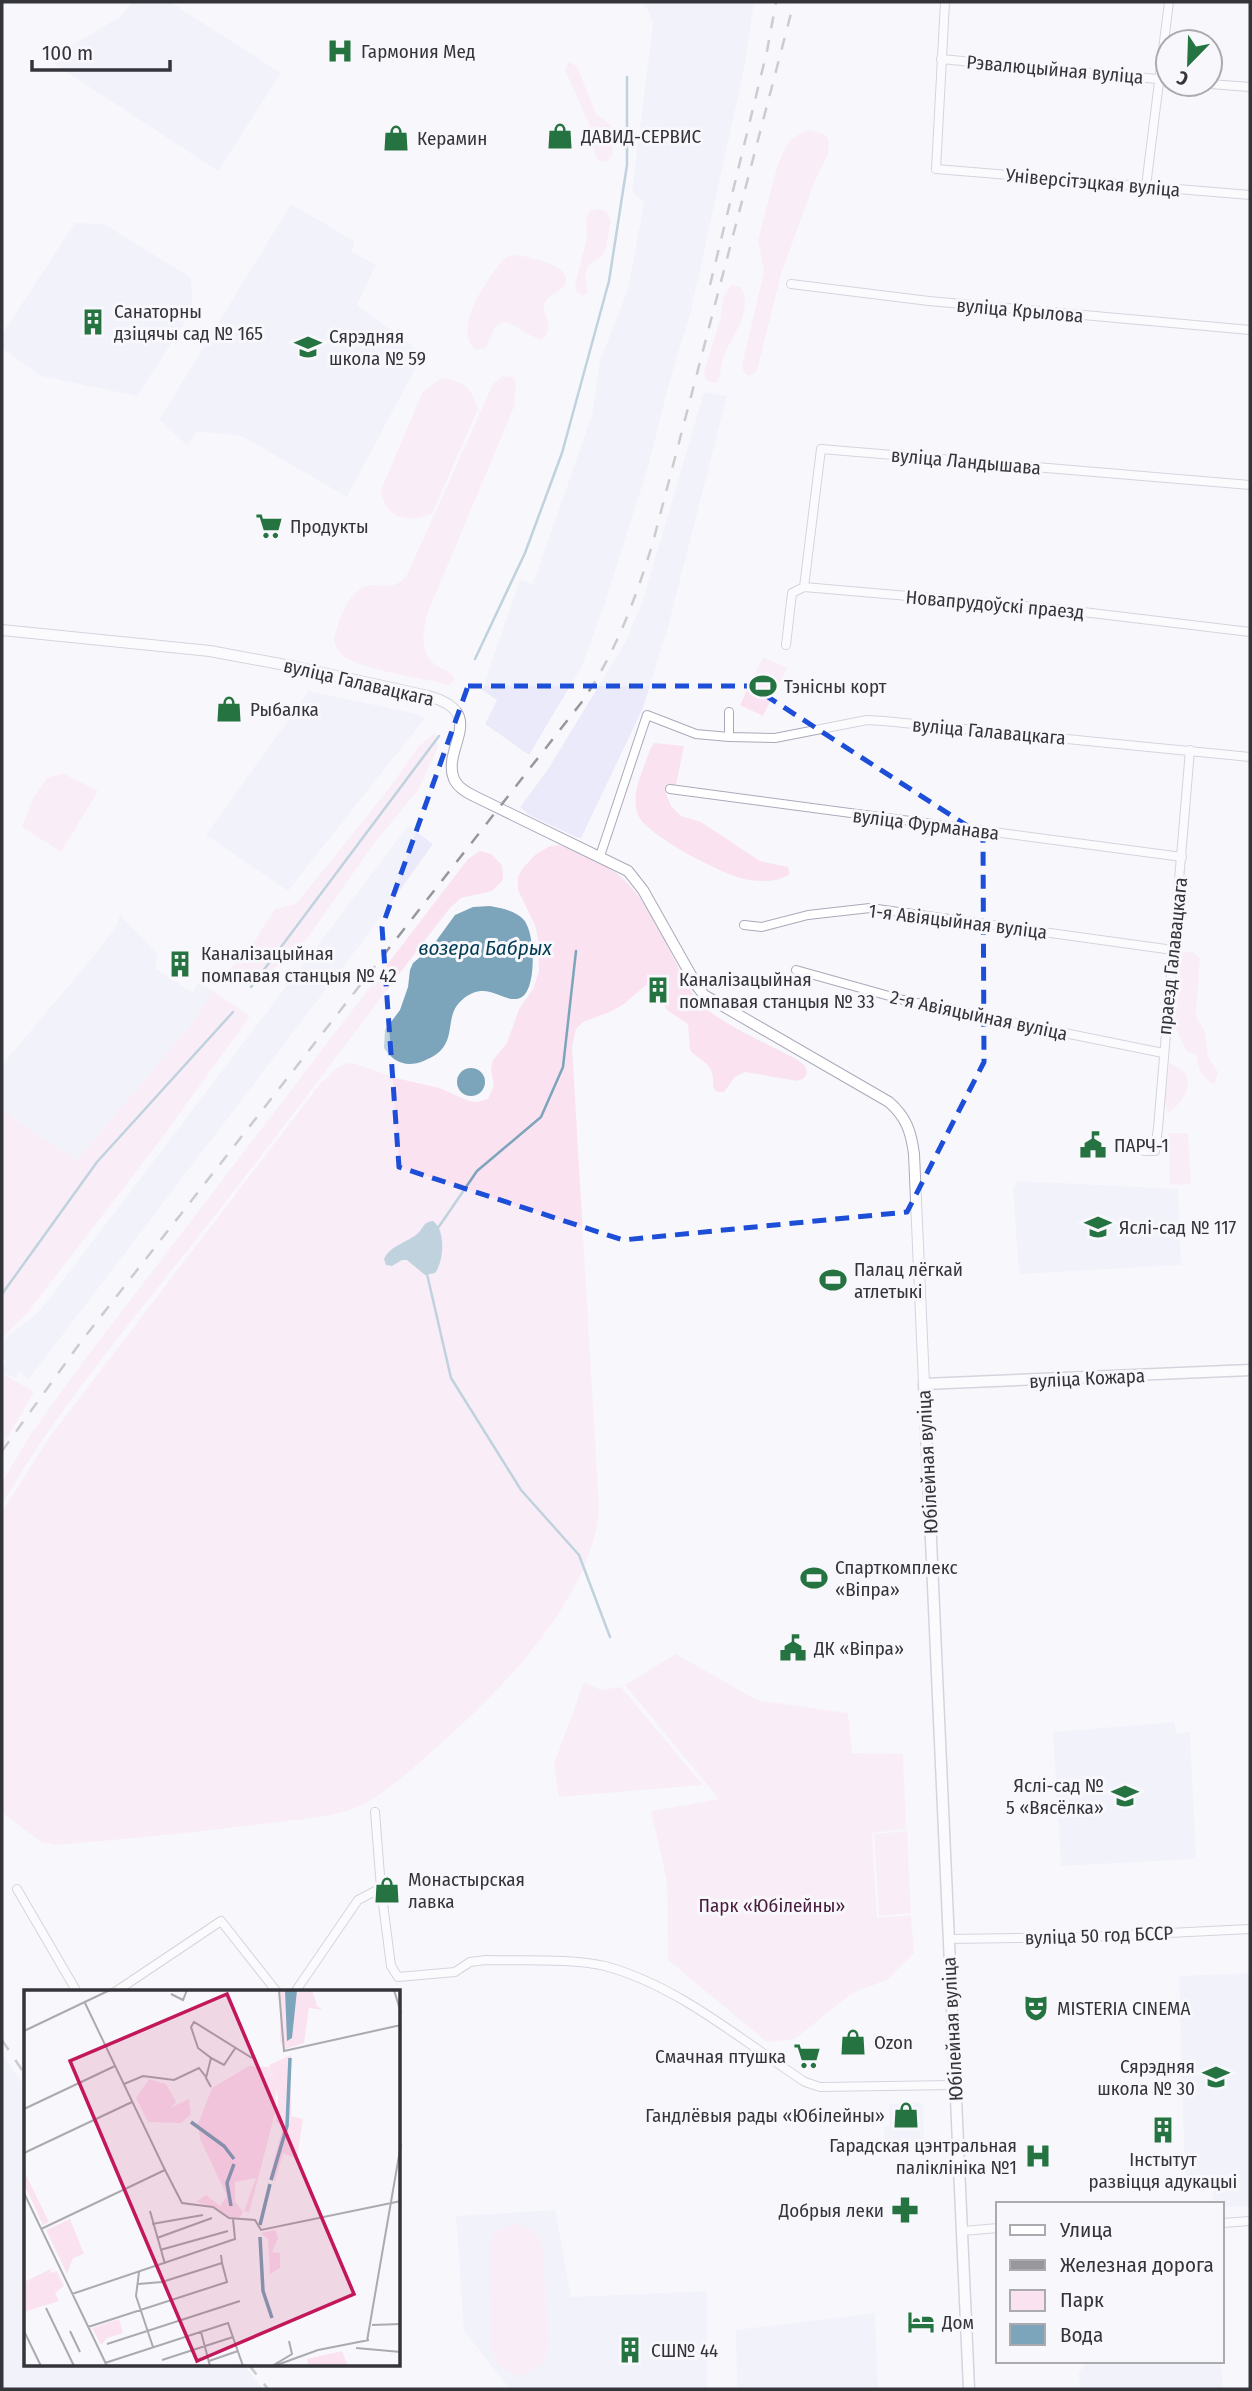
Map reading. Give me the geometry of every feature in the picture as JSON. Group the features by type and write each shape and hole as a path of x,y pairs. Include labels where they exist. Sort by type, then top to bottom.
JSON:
{"main road":[{"name":"вуліца Кожара","path":"923,1384 1250,1370"},
{"name":"Юбілейная вуліца","path":"923,1384 970,2389"}],"street":[{"path":"942,59 945,2"},
{"path":"1167,28 1169,2"},
{"name":"Рэвалюцыйная вуліца","path":"942,59 1154,78"},
{"name":"Універсітэцкая вуліца","path":"942,59 936,169 1250,195"},
{"path":"1224,85 1250,88"},
{"path":"1146,186 1161,98"},
{"name":"вуліца Крылова","path":"791,284 929,302 1250,330"},
{"name":"вуліца Ландышава","path":"804,587 821,449 1250,485"},
{"path":"786,645 792,593 804,587"},
{"name":"Новапрудоўскі праезд","path":"804,587 1058,608 1250,632"},
{"name":"вуліца Галавацкага","path":"2,630 210,652 296,667 441,700 452,707 459,719 453,768 458,786 497,808 600,856 647,715 696,734 729,737 775,738 867,720 1250,757"},
{"path":"729,712 729,737"},
{"name":"праезд Галавацкага","path":"1144,1151 1155,1152 1161,1102 1190,750"},
{"name":"вуліца Фурманава","path":"670,789 1182,857"},
{"name":"Юбілейная вуліца","path":"600,856 628,871 638,882 704,995 889,1102 905,1120 912,1137 914,1154 923,1384"},
{"name":"1-я Авіяцыйная вуліца","path":"744,925 762,928 808,915 870,908 1173,950"},
{"name":"2-я Авіяцыйная вуліца","path":"796,970 907,1001 1163,1053"},
{"path":"375,1812 391,1966 398,1977 456,1972 470,1962 486,1960 603,1966 675,1996 805,2082 820,2087 954,2085"},
{"path":"297,1990 358,1900 381,1888"},
{"path":"17,1889 76,1990"},
{"path":"118,1990 221,1921 275,1990"},
{"name":"вуліца 50 год БССР","path":"948,1940 1250,1929"},
{"path":"1224,2223 1250,2221"},
{"path":"963,2231 996,2228"}],"highlighted area":[{"path":"468,686 751,686 983,836 984,1062 907,1212 623,1240 399,1167 382,927"}],"shaded area":[{"path":"132,2 170,2 281,73 218,171 53,63 59,53 120,17"},
{"path":"641,2 754,2 744,69 691,311 648,467 582,666 529,755 485,724 497,700 482,690 520,580 533,584 592,415 600,361 628,289 644,203 632,191 653,23 647,8"},
{"name":"Сярэдняя школа № 59","path":"291,204 354,241 352,252 376,265 357,305 423,354 347,497 242,436 197,431 187,445 159,420"},
{"path":"75,223 104,224 191,278 193,310 137,396 41,376 2,348 2,334"},
{"path":"704,392 727,396 668,627 643,708 581,838 576,837 529,815 520,807 547,771 626,641 643,600"},
{"path":"309,691 425,718 288,891 206,835"},
{"path":"408,826 433,844 378,921 29,1379 19,1371 16,1378 2,1372 6,1361 2,1359 4,1339 39,1312"},
{"path":"120,915 157,953 156,969 192,992 199,982 213,991 193,1022 77,1160 2,1108 2,1065 92,958 116,927"},
{"name":"Яслі-сад № 117","path":"1018,1181 1178,1189 1181,1265 1019,1274 1013,1188"},
{"name":"Яслі-сад № 5 «Вясёлка»","path":"1174,1722 1176,1733 1190,1732 1196,1859 1061,1866 1053,1732"},
{"name":"Сярэдняя школа № 30","path":"1250,1973 1250,2206 1224,2207 1224,2202 1213,2202 1212,2179 1185,2180 1179,1976"},
{"path":"2,2054 24,2085 24,2366 245,2366 263,2389 2,2389"},
{"name":"Гандлёвыя рады «Юбілейны»","path":"923,2103 924,2141 885,2143 884,2127 890,2126 889,2104"},
{"path":"555,2210 571,2297 707,2291 707,2389 510,2389 464,2331 456,2216"},
{"path":"875,2313 878,2389 737,2389 736,2330"},
{"path":"1085,2363 1221,2363 1223,2389 1080,2389 1079,2373"}],"green space":[{"path":"568,62 577,66 596,114 611,125 613,154 607,162 600,161 595,155 589,124 565,70"},
{"path":"807,130 822,133 828,139 829,152 815,181 782,271 757,371 749,376 744,373 742,365 764,272 758,240 777,167 785,148 791,139"},
{"path":"601,209 611,220 606,248 601,257 588,266 585,276 588,293 582,296 576,291 575,285 587,238 586,219 590,211"},
{"path":"515,255 549,263 564,273 564,286 544,305 548,332 541,339 503,322 495,327 486,348 476,350 469,341 467,330 474,305 488,279 502,261"},
{"path":"731,285 741,287 745,305 740,323 724,356 719,379 711,383 705,379 704,372 720,320 724,295"},
{"path":"502,376 512,377 516,382 514,407 428,612 425,627 424,642 428,656 455,680 449,685 378,669 346,658 341,655 334,640 346,606 357,591 373,585 395,584 407,575 493,384"},
{"path":"441,378 466,386 478,409 432,514 414,518 399,517 387,508 381,490 423,391"},
{"name":"Тэнісны корт","path":"763,657 787,668 763,716 740,705"},
{"path":"435,733 438,747 419,789 375,842 309,936 268,975 222,975 245,956 275,909 296,904 391,786 419,746"},
{"path":"654,743 684,746 676,785 669,785 666,794 671,806 681,816 701,822 760,861 788,867 790,874 781,879 765,881 738,877 690,855 646,825 636,809 636,792"},
{"path":"63,773 98,791 61,852 22,827 33,798 47,778"},
{"path":"559,845 601,862 630,886 642,900 685,981 700,1003 732,1026 798,1060 805,1066 807,1073 798,1081 745,1072 735,1077 724,1092 717,1092 713,1087 710,1068 690,1050 688,1024 667,1010 664,1005 666,989 658,982 646,985 624,1004 583,1022 576,1029 572,1047 599,1508 593,1543 579,1578 560,1612 536,1645 482,1705 393,1784 375,1798 355,1808 332,1815 183,1833 55,1845 41,1842 2,1813 2,1512 48,1439 320,1084 337,1068 346,1063 356,1064 396,1078 439,1088 469,1101 488,1099 494,1086 491,1069 493,1060 507,1043 519,1009 533,989 539,971 538,938 535,925 518,890 518,877 536,854 550,846"},
{"path":"480,851 491,854 502,865 503,880 492,891 461,898 449,909 94,1370 46,1436 2,1505 2,1482 31,1434 76,1371 468,859"},
{"path":"1192,951 1200,958 1196,1016 1205,1032 1208,1057 1218,1072 1215,1083 1212,1084 1200,1072 1196,1055 1186,1051 1175,1026 1181,953"},
{"path":"213,991 250,1016 159,1142 28,1312 2,1338 2,1107 16,1120 77,1160 193,1022"},
{"path":"1169,1063 1183,1071 1188,1083 1181,1101 1168,1113 1165,1100"},
{"path":"1168,1133 1188,1133 1191,1184 1170,1185"},
{"path":"2,1373 34,1392 2,1447"},
{"name":"Парк «Юбілейны»","path":"676,1654 757,1700 848,1713 852,1753 903,1754 906,1829 872,1833 877,1918 911,1915 914,1953 887,1980 852,1993 795,2039 767,2042 668,1960 667,1881 651,1811 719,1799 625,1685"},
{"path":"584,1682 601,1690 621,1687 703,1785 559,1797 554,1764"},
{"path":"907,1831 911,1913 879,1916 874,1834"},
{"path":"512,2224 530,2229 542,2244 549,2345 543,2363 528,2374 518,2375 508,2372 497,2363 491,2348 489,2244 495,2232"}],"water":[{"name":"возера Бабрых","path":"490,906 517,914 528,927 533,960 527,991 516,999 480,991 471,994 456,1007 448,1038 439,1052 415,1063 406,1064 395,1059 384,1048 385,1030 400,1010 413,963 431,948 455,915 473,907"},
{"path":"471,1068 481,1072 485,1082 481,1092 471,1096 461,1092 457,1082 461,1072"},
{"path":"433,1221 442,1238 440,1261 435,1273 425,1275 407,1260 392,1266 386,1265 384,1259 390,1251"}],"waterway":[{"path":"475,659 525,553 562,453 609,281 627,165 627,77"},
{"path":"251,987 439,736"},
{"path":"438,1228 477,1171 541,1117 563,1067 576,951"},
{"path":"2,1294 97,1162 233,1012"},
{"path":"427,1274 451,1378 521,1490 579,1555 610,1637"}],"railway":[{"path":"710,285 767,51 776,2"},
{"path":"2,1451 80,1343 581,703 604,665 632,605 653,542 794,2"},
{"path":"2,2040 24,2073"},
{"path":"250,2366 268,2389"}],"place":[{"name":"Гармония Мед","path":"340,51"},
{"name":"ДАВИД-СЕРВИС","path":"560,136"},
{"name":"Керамин","path":"396,138"},
{"name":"Санаторны дзіцячы сад № 165","path":"93,322"},
{"name":"Сярэдняя школа № 59","path":"308,347"},
{"name":"Продукты","path":"269,526"},
{"name":"Тэнісны корт","path":"763,686"},
{"name":"Рыбалка","path":"229,709"},
{"name":"Каналізацыйная помпавая станцыя № 42","path":"180,964"},
{"name":"Каналізацыйная помпавая станцыя № 33","path":"658,990"},
{"name":"ПАРЧ-1","path":"1093,1145"},
{"name":"Яслі-сад № 117","path":"1098,1227"},
{"name":"Палац лёгкай атлетыкі","path":"833,1280"},
{"name":"Спарткомплекс «Віпра»","path":"814,1578"},
{"name":"ДК «Віпра»","path":"793,1648"},
{"name":"Яслі-сад № 5 «Вясёлка»","path":"1125,1796"},
{"name":"Монастырская лавка","path":"387,1890"},
{"name":"MISTERIA CINEMA","path":"1036,2008"},
{"name":"Ozon","path":"853,2042"},
{"name":"Смачная птушка","path":"807,2056"},
{"name":"Сярэдняя школа № 30","path":"1216,2077"},
{"name":"Гандлёвыя рады «Юбілейны»","path":"906,2115"},
{"name":"Інстытут развіцця адукацыі","path":"1163,2130"},
{"name":"Гарадская цэнтральная паліклініка №1","path":"1038,2156"},
{"name":"Добрыя леки","path":"905,2210"},
{"name":"Дом","path":"921,2322"},
{"name":"СШ№ 44","path":"630,2350"}]}
